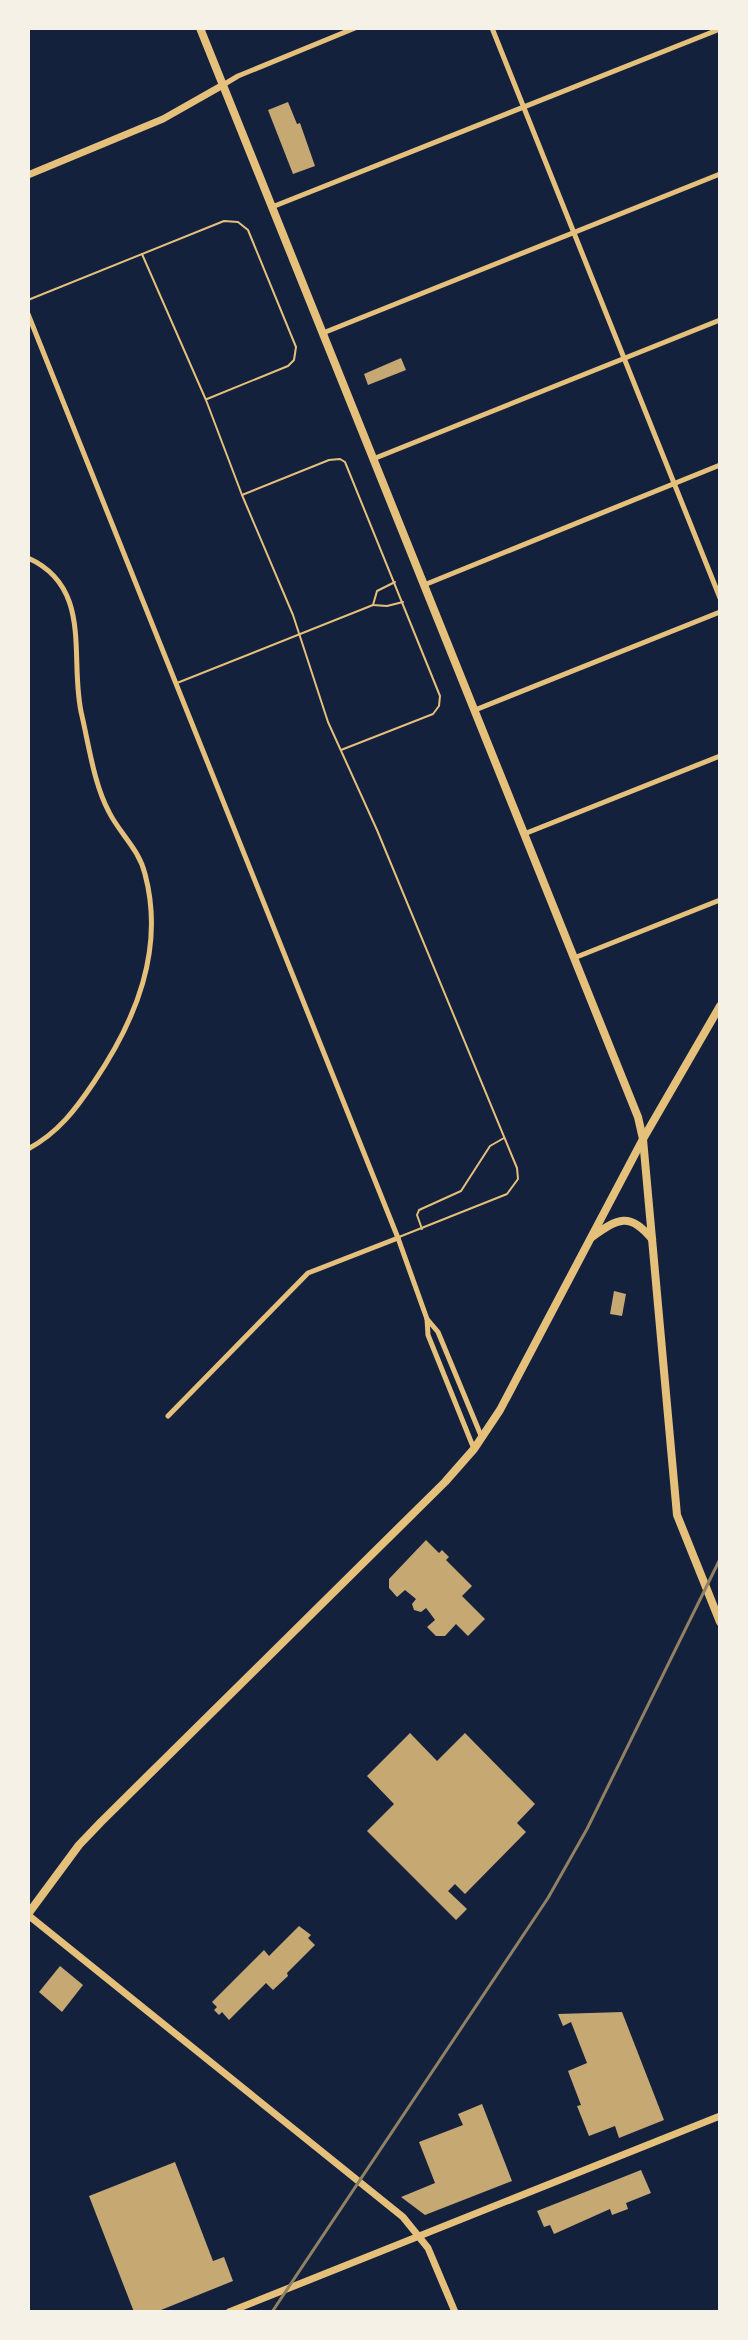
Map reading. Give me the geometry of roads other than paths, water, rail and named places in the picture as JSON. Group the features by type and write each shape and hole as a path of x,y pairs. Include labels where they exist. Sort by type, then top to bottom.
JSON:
{"main road":[{"path":"200,28 638,1117 643,1138 677,1515 720,1622"},
{"path":"28,1915 94,1830 445,1482 474,1449 500,1410 643,1138 720,1006"},
{"path":"591,1238 609,1225 628,1220 641,1226 653,1241"}],"street":[{"path":"28,175 163,119 238,76 355,28"},
{"path":"492,28 720,598"},
{"path":"272,207 720,29"},
{"path":"323,333 720,174"},
{"path":"28,314 398,1238 427,1319 428,1335 474,1449"},
{"path":"373,459 720,320"},
{"path":"424,585 720,465"},
{"path":"28,558 49,572 59,583 73,610 76,625 81,713 106,805 136,851 144,870 152,924 142,989 133,1014 114,1052 68,1118 44,1140 28,1149"},
{"path":"475,710 720,612"},
{"path":"525,834 720,756"},
{"path":"574,958 720,900"},
{"path":"168,1416 308,1273 398,1238"},
{"path":"427,1319 438,1332 482,1437"},
{"path":"28,1915 360,2180 403,2217 428,2248 455,2312"},
{"path":"229,2312 720,2116"}],"lane":[{"path":"28,300 224,221 238,222 248,230 296,347 296,357 288,366 206,399"},
{"path":"142,254 206,399 242,495 300,633 340,751 377,830 517,1168 518,1179 507,1194 398,1238"},
{"path":"242,495 329,460 345,462 440,696 440,706 433,714 340,751"},
{"path":"373,605 377,591 395,582"},
{"path":"175,685 373,605 387,606 403,602"},
{"path":"422,1229 417,1215 419,1210 461,1191 490,1146 504,1138"}],"railway":[{"path":"272,2312 548,1898 587,1829 720,1559"}]}
